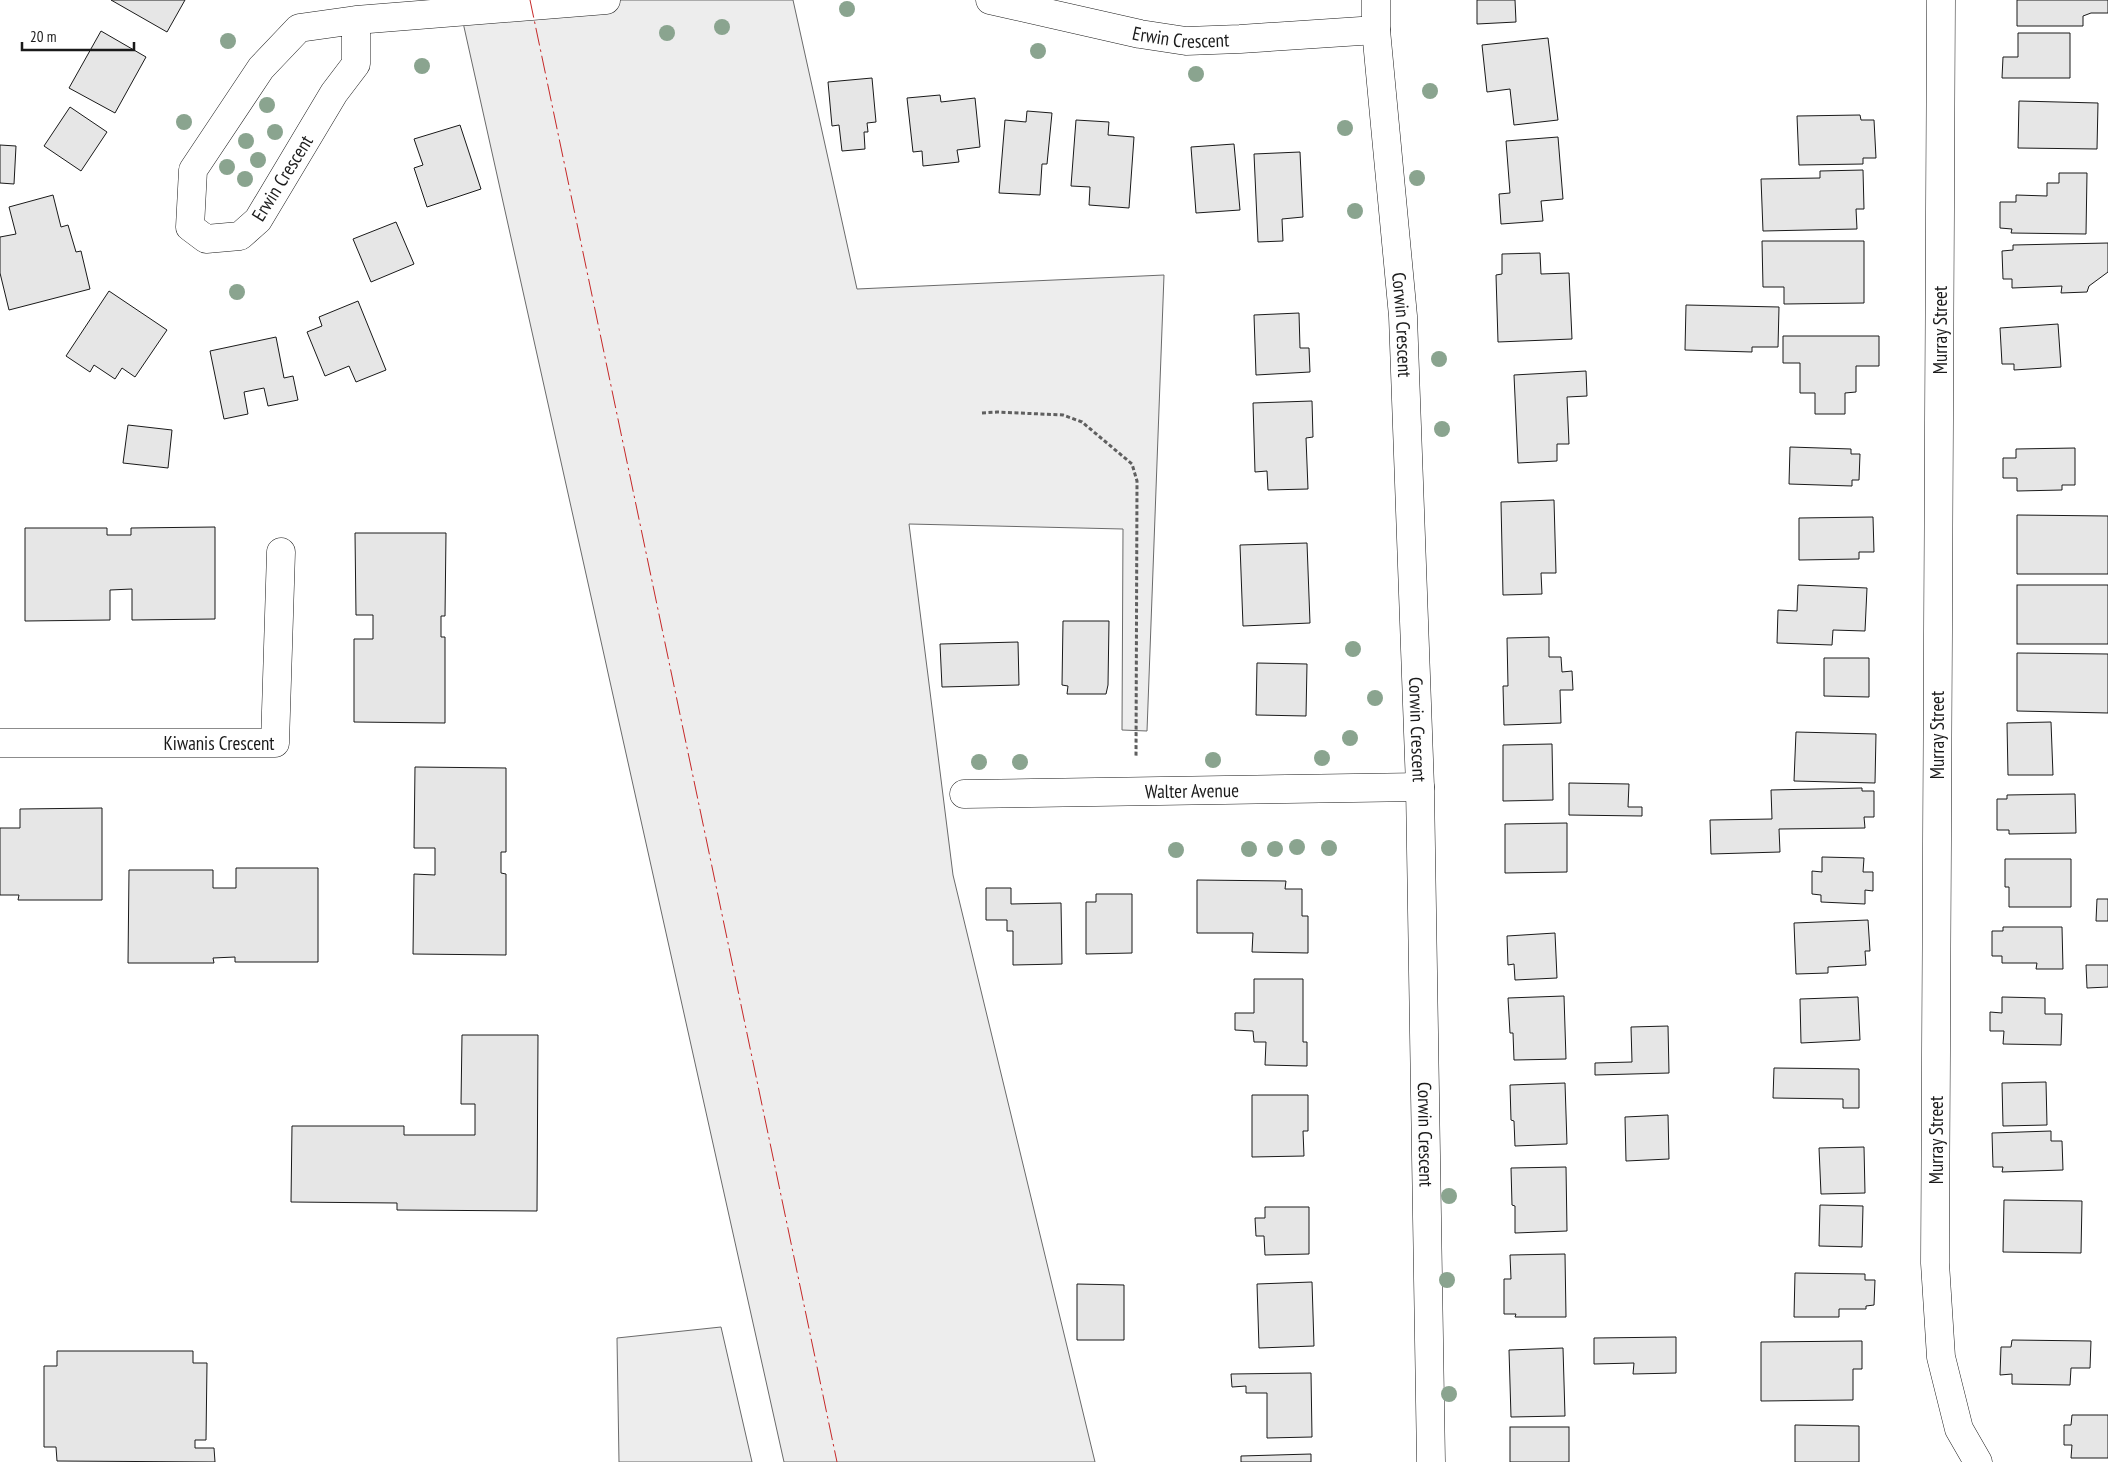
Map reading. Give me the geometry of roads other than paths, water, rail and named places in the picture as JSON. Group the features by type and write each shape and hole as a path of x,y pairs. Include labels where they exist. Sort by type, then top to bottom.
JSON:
{"street":[{"name":"Erwin Crescent","path":"356,20 356,64 334,93 258,220 240,236 206,239 190,227 192,170 261,68 299,28 356,20 606,0"},
{"name":"Erwin Crescent","path":"990,0 1140,34 1186,41 1376,30"},
{"name":"Corwin Crescent","path":"1376,0 1376,30 1403,316 1420,787 1431,1462"},
{"name":"Murray Street","path":"1942,0 1935,1263 1942,1357 1959,1429 1978,1462"},
{"name":"Kiwanis Crescent","path":"0,743 275,743 281,552"},
{"name":"Walter Avenue","path":"964,794 1420,787"}]}
